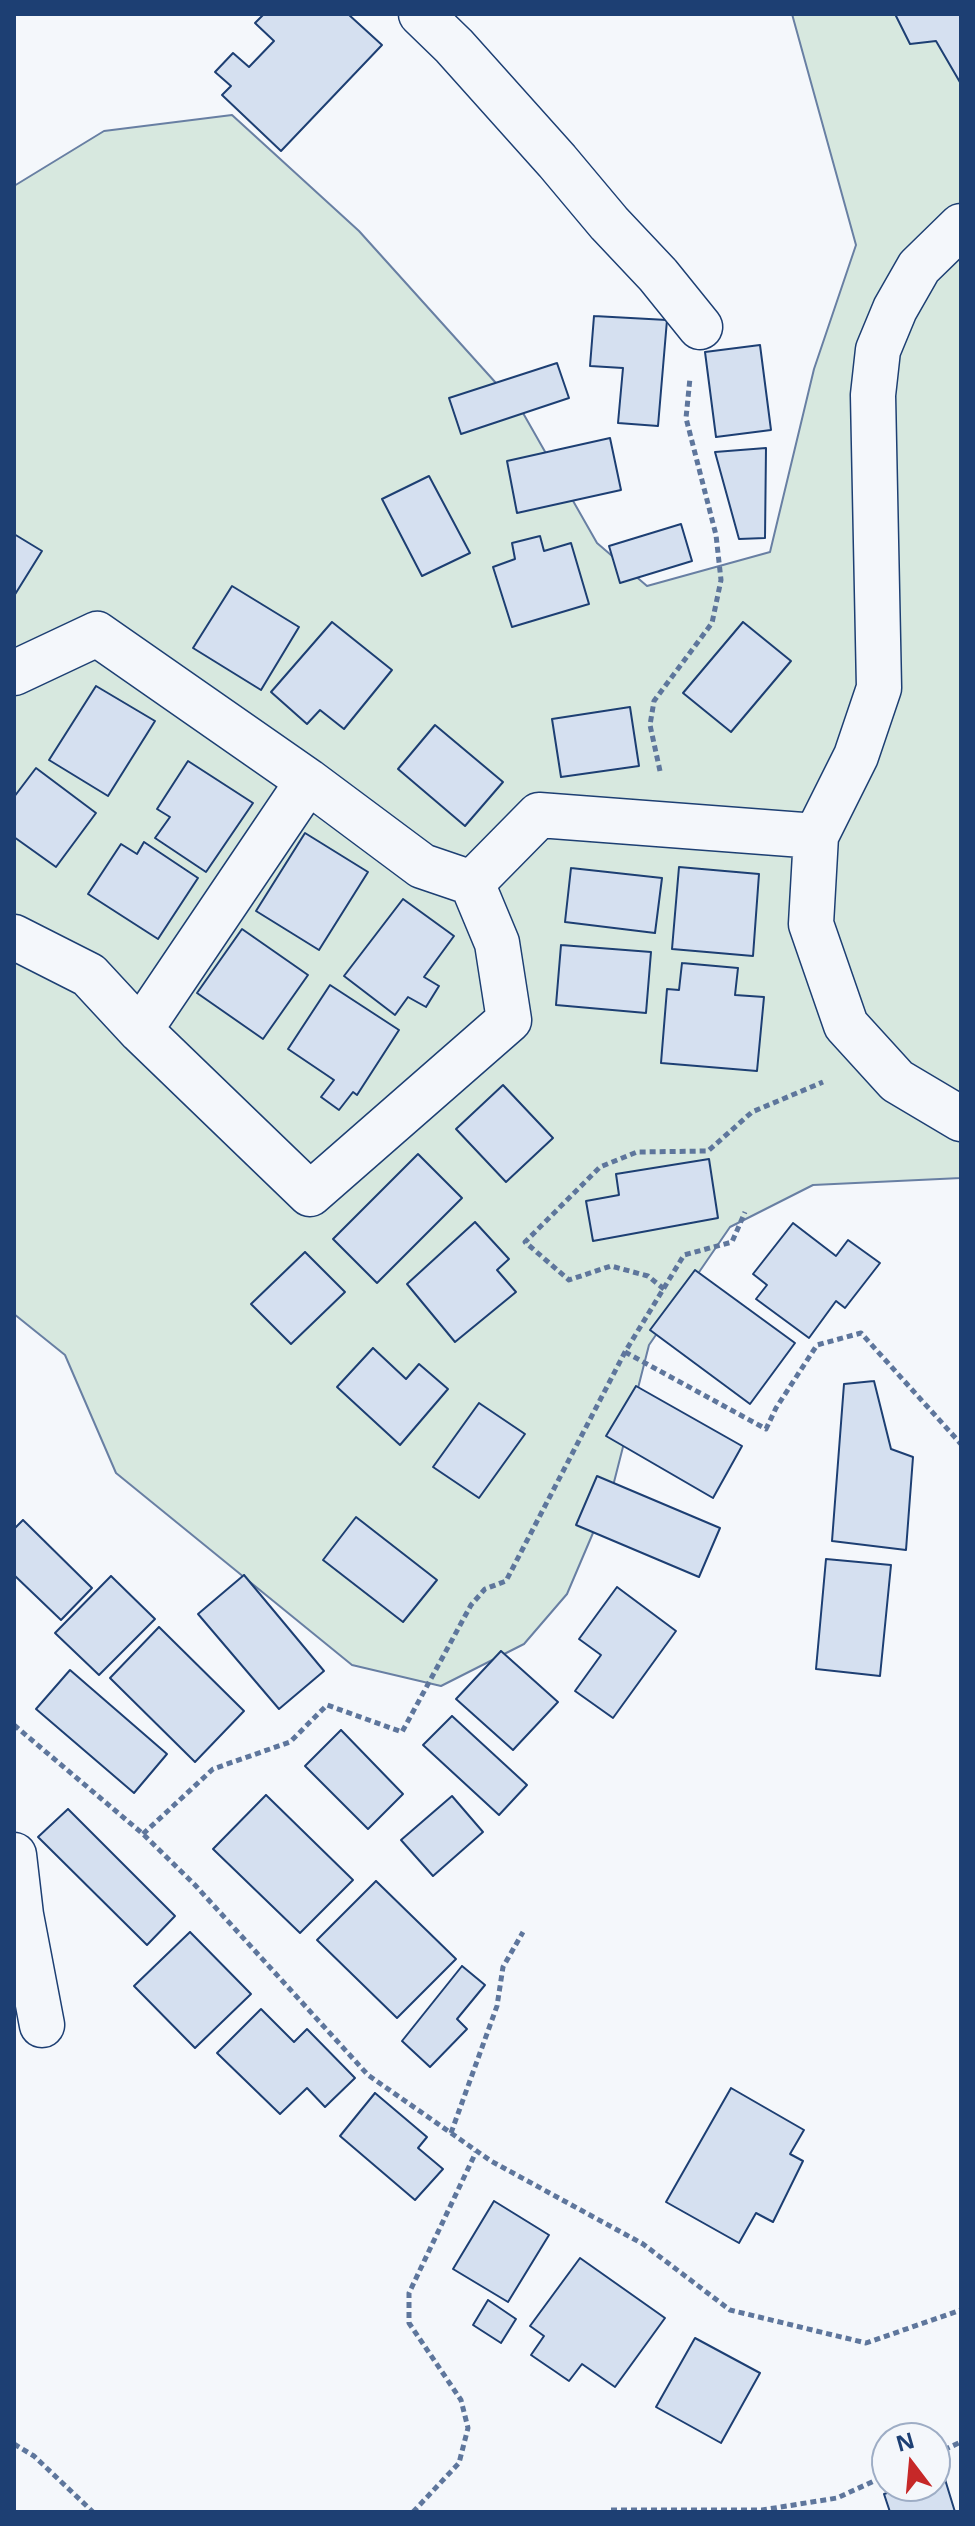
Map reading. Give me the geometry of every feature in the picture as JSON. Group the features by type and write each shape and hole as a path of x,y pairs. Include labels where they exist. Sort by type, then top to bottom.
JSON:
{"street":[{"path":"421,14 454,46 557,161 700,327"},
{"path":"961,226 919,267 895,309 878,350 873,395 879,688 856,756 816,836 811,924 846,1025 897,1081 961,1119"},
{"path":"14,673 97,634 308,781 422,866 472,883 497,943 509,1020 310,1194 140,1030 89,975 14,937"},
{"path":"140,1030 308,781"},
{"path":"472,883 539,815 816,836"},
{"path":"14,1859 21,1915 42,2025"}],"path":[{"path":"660,772 650,725 654,701 712,623 721,580 716,535 686,418 693,349 700,327"},
{"path":"664,1289 648,1276 611,1266 569,1280 525,1242 600,1167 637,1152 708,1151 752,1112 809,1089 873,1056"},
{"path":"143,1834 213,1769 290,1742 327,1705 402,1732 471,1605 485,1589 506,1581 625,1352 684,1255 732,1242 745,1212"},
{"path":"625,1352 766,1429 817,1345 861,1333 961,1444"},
{"path":"14,1725 143,1834 195,1885 368,2075 476,2152 643,2244 730,2310 866,2343 961,2310"},
{"path":"451,2133 497,2006 503,1967 523,1932"},
{"path":"413,2512 459,2463 468,2428 461,2400 409,2323 409,2293 476,2152"},
{"path":"14,2444 34,2456 93,2512"},
{"path":"611,2510 762,2510 837,2498 871,2482"}],"shaded area":[{"path":"792,14 961,14 961,1178 813,1185 730,1227 649,1345 613,1486 567,1594 524,1644 441,1686 352,1665 116,1473 65,1355 14,1314 14,186 104,131 232,115 359,231 523,413 597,543 647,586 770,552 814,369 856,245"}],"building":[{"path":"264,14 348,14 382,45 281,151 222,95 231,86 215,72 233,53 249,67 274,41 255,23"},
{"path":"895,14 961,14 961,84 936,41 910,44"},
{"path":"594,316 667,320 658,426 618,423 623,368 590,366"},
{"path":"760,345 771,430 716,437 705,352"},
{"path":"557,363 569,398 461,434 449,398"},
{"path":"610,438 621,490 517,513 507,461"},
{"path":"766,448 765,538 739,539 715,452"},
{"path":"429,476 470,553 422,576 382,499"},
{"path":"681,524 692,561 620,583 609,546"},
{"path":"14,534 42,551 14,596"},
{"path":"540,536 544,551 571,543 589,604 512,627 493,567 515,559 512,543"},
{"path":"232,586 299,627 261,690 193,648"},
{"path":"332,622 392,670 344,729 320,710 307,724 271,692"},
{"path":"743,622 791,661 731,732 683,693"},
{"path":"96,686 155,721 108,796 49,760"},
{"path":"630,707 639,766 561,777 552,719"},
{"path":"435,725 503,782 465,826 398,769"},
{"path":"188,761 253,803 206,872 155,838 170,817 157,809"},
{"path":"36,768 96,813 56,867 14,837 14,797"},
{"path":"305,833 368,872 319,950 256,911"},
{"path":"144,842 198,878 158,939 88,894 121,844 137,854"},
{"path":"679,867 759,874 753,956 672,949"},
{"path":"571,868 662,878 655,933 565,922"},
{"path":"403,899 454,936 424,977 439,986 426,1007 408,997 395,1015 344,976"},
{"path":"242,929 308,975 263,1039 197,993"},
{"path":"561,945 651,952 646,1013 556,1005"},
{"path":"682,963 738,968 735,995 764,997 757,1071 661,1063 667,989 679,990"},
{"path":"330,985 399,1030 357,1095 353,1092 339,1110 321,1097 334,1080 288,1049"},
{"path":"503,1085 553,1138 506,1182 456,1129"},
{"path":"418,1154 462,1198 377,1283 333,1239"},
{"path":"709,1159 718,1218 593,1241 586,1201 619,1195 616,1174"},
{"path":"475,1222 509,1259 497,1270 516,1292 455,1342 407,1284"},
{"path":"793,1223 836,1256 848,1240 880,1263 845,1308 836,1301 809,1338 756,1299 767,1285 753,1274"},
{"path":"305,1252 345,1292 291,1344 251,1304"},
{"path":"695,1270 795,1343 750,1404 650,1330"},
{"path":"373,1348 406,1379 419,1364 448,1389 400,1445 337,1387"},
{"path":"874,1381 891,1449 913,1457 906,1550 832,1541 844,1384"},
{"path":"636,1386 742,1446 713,1498 606,1436"},
{"path":"479,1403 525,1434 479,1498 433,1467"},
{"path":"597,1476 720,1528 699,1577 576,1525"},
{"path":"356,1517 437,1580 403,1622 323,1560"},
{"path":"23,1520 92,1588 61,1620 14,1575 14,1529"},
{"path":"826,1559 891,1565 880,1676 816,1669"},
{"path":"244,1575 324,1671 279,1709 198,1614"},
{"path":"111,1576 155,1619 99,1675 55,1633"},
{"path":"617,1587 676,1631 613,1718 575,1691 601,1655 579,1639"},
{"path":"159,1627 244,1711 195,1762 110,1678"},
{"path":"501,1651 558,1702 513,1750 456,1699"},
{"path":"70,1670 167,1754 134,1793 36,1709"},
{"path":"452,1716 527,1785 499,1815 423,1745"},
{"path":"341,1730 403,1794 368,1829 305,1766"},
{"path":"266,1795 353,1880 300,1933 213,1849"},
{"path":"452,1796 483,1832 433,1876 401,1840"},
{"path":"68,1809 175,1916 147,1945 38,1837"},
{"path":"376,1881 456,1959 397,2018 317,1940"},
{"path":"190,1932 251,1994 195,2048 134,1986"},
{"path":"462,1966 485,1985 457,2019 467,2029 430,2067 402,2041"},
{"path":"261,2009 294,2042 307,2029 355,2078 325,2107 307,2088 280,2114 217,2053"},
{"path":"731,2088 804,2130 790,2154 803,2161 773,2222 756,2213 739,2243 666,2202"},
{"path":"375,2093 427,2137 418,2148 443,2169 415,2200 340,2136"},
{"path":"494,2201 549,2235 508,2302 453,2269"},
{"path":"580,2258 665,2318 615,2387 582,2364 569,2381 531,2355 544,2336 530,2326"},
{"path":"488,2300 516,2319 501,2343 473,2325"},
{"path":"695,2338 760,2373 721,2443 656,2407"},
{"path":"951,2499 955,2512 890,2512 887,2502 951,2502"}]}
